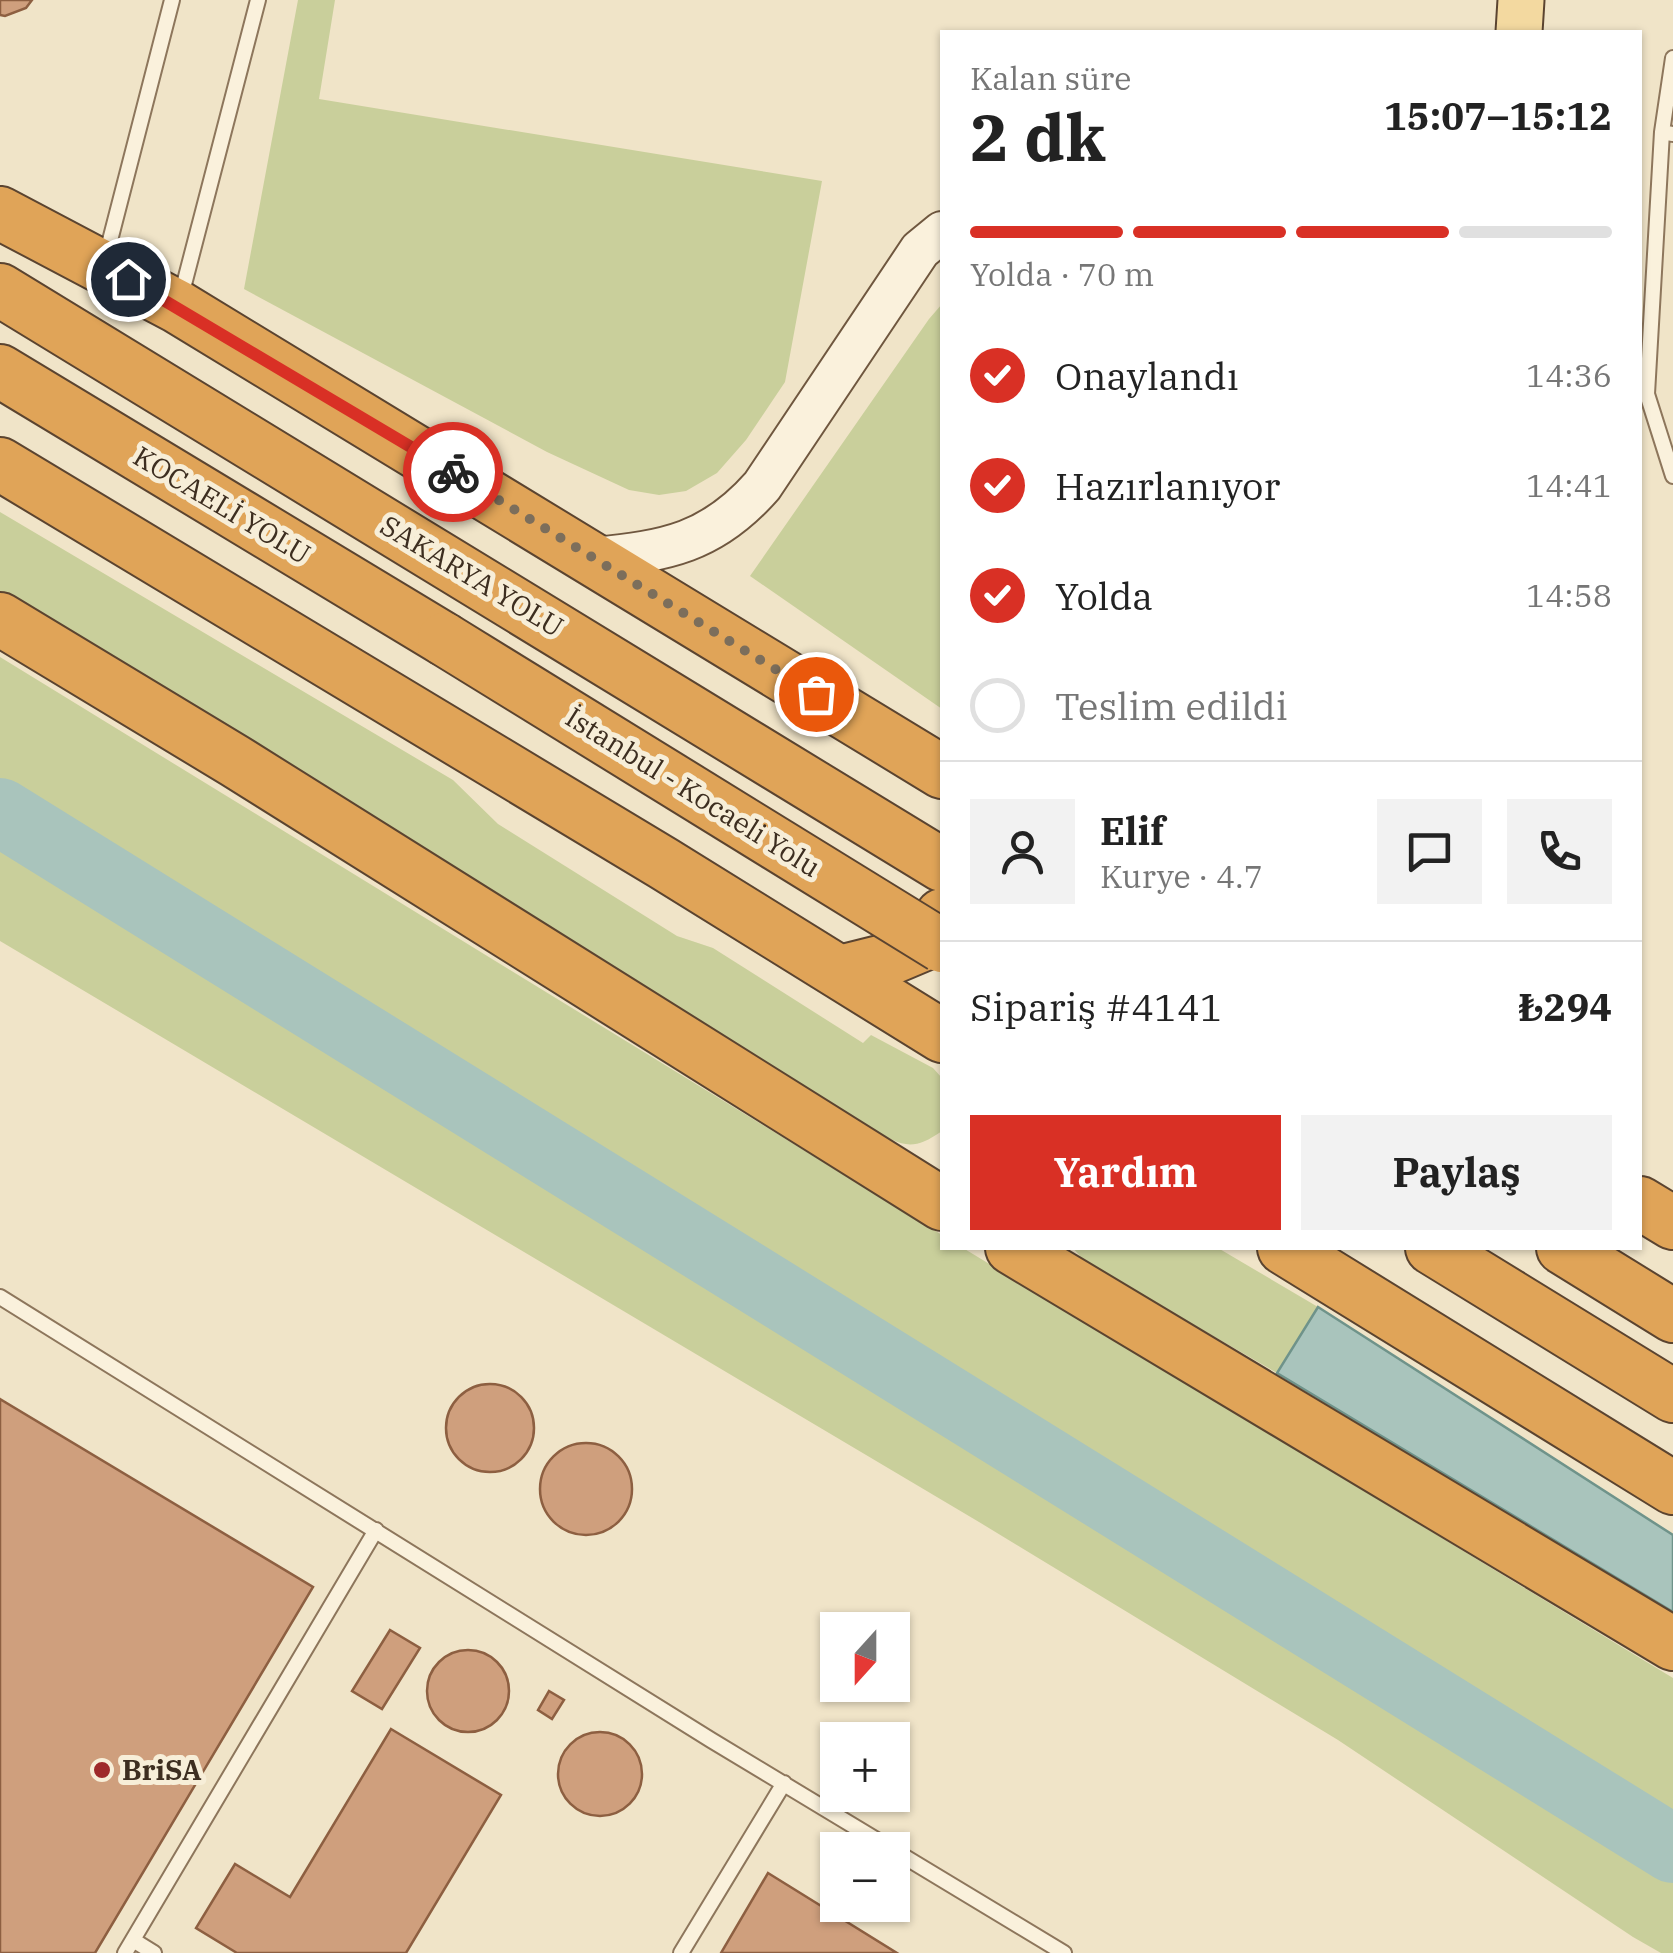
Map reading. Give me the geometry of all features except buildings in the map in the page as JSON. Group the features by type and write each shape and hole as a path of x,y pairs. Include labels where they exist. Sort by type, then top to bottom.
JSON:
{"highway":[{"path":"0,198 104,265"},
{"path":"0,212 178,307 940,771"},
{"name":"SAKARYA YOLU","path":"0,290 940,864"},
{"name":"KOCAELİ YOLU","path":"0,371 444,639"},
{"path":"0,464 940,1035"},
{"path":"0,619 932,1189"},
{"name":"İstanbul - Kocaeli Yolu","path":"444,639 940,945"},
{"path":"840,972 884,961 922,944 940,918"},
{"path":"1642,1204 1673,1223"},
{"path":"1287,1250 1673,1488"},
{"path":"1435,1250 1673,1396"},
{"path":"1566,1250 1673,1316"},
{"path":"1029,1253 1673,1644"}],"main road":[{"path":"1519,30 1521,0"}],"street":[{"path":"594,558 658,551 692,542 741,510 762,486 920,250 940,234"}],"lane":[{"path":"104,265 172,0"},
{"path":"178,307 258,0"},
{"path":"1673,58 1647,394 1673,476"},
{"path":"0,1297 784,1784 1064,1953"},
{"path":"154,1953 129,1947 376,1530"},
{"path":"681,1953 784,1784"}],"green space":[{"path":"298,0 335,0 319,99 822,181 785,382 746,440 717,473 686,491 659,495 629,490 547,452 244,289"},
{"path":"940,306 940,708 750,576"},
{"path":"0,512 453,780 498,824 677,936 713,948 863,1043 871,1035 933,1068 940,1076 940,1132 922,1142 906,1144 870,1128 631,987 0,598"},
{"path":"0,657 940,1234 940,1250 966,1250 1673,1678 1673,1953 1661,1953 1633,1937 1338,1740 979,1522 0,941"},
{"path":"1075,1250 1221,1250 1318,1307 1277,1373 1085,1262"}],"water":[{"path":"1318,1307 1673,1535 1673,1612 1277,1373"}],"waterway":[{"path":"0,812 1673,1849"}],"way so far":[{"path":"453,472 816,694"}],"place":[{"name":"BriSA","path":"102,1770"}],"route":[{"path":"128,279 453,472"}]}
